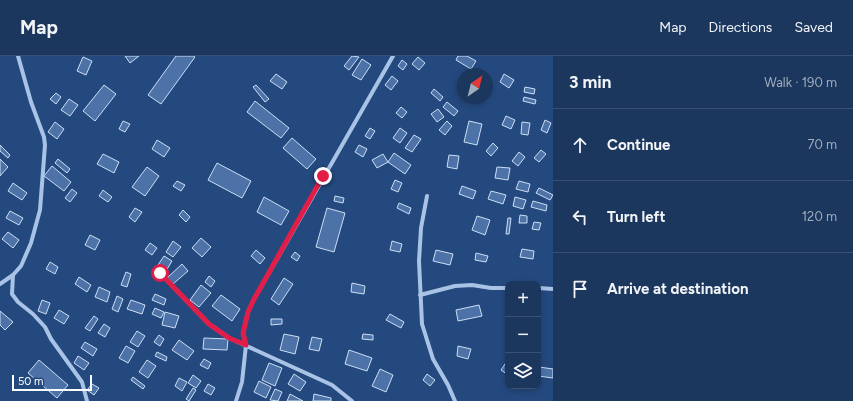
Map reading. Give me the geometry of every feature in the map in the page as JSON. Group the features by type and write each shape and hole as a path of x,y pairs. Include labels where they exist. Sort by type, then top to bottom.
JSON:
{"street":[{"path":"0,284 14,275 21,266 31,243 40,210 45,145 44,137 31,102 18,56"},
{"path":"236,401 242,382 246,345 243,333 248,312 253,301 393,56"},
{"path":"427,196 421,228 419,261 422,324 433,359 448,385 455,401"},
{"path":"160,273 209,324 229,338 332,385 352,401"},
{"path":"14,275 12,294 18,302 33,314 45,327 51,339 82,382 87,401"},
{"path":"420,295 455,286 472,285 491,288 505,288"},
{"path":"541,288 553,288"}],"building":[{"path":"125,56 139,56 130,63"},
{"path":"176,56 195,57 161,104 148,95"},
{"path":"352,56 359,57 349,70 344,66"},
{"path":"458,56 467,56 476,61 472,68 469,68 456,60"},
{"path":"83,57 92,61 86,75 77,71"},
{"path":"418,57 425,63 419,70 412,64"},
{"path":"362,59 371,65 361,80 352,75"},
{"path":"402,60 407,64 403,70 398,66"},
{"path":"276,74 287,82 282,89 270,81"},
{"path":"504,74 514,80 509,88 500,82"},
{"path":"392,76 398,81 391,90 385,85"},
{"path":"104,85 116,94 95,121 83,111"},
{"path":"256,85 269,99 265,102 253,87"},
{"path":"525,87 535,89 534,94 524,92"},
{"path":"434,89 443,97 440,101 431,93"},
{"path":"56,93 61,97 56,104 50,99"},
{"path":"524,97 536,100 535,104 523,101"},
{"path":"69,99 78,105 70,116 61,110"},
{"path":"255,101 289,128 281,138 247,112"},
{"path":"447,102 458,111 454,116 443,107"},
{"path":"401,107 407,112 402,118 396,113"},
{"path":"438,109 444,117 437,122 431,114"},
{"path":"506,116 515,120 511,129 502,125"},
{"path":"545,120 551,123 547,133 541,130"},
{"path":"123,121 130,124 125,132 119,129"},
{"path":"447,121 452,126 445,135 439,130"},
{"path":"469,121 482,124 477,145 464,142"},
{"path":"55,122 64,129 57,139 48,132"},
{"path":"522,122 530,123 528,135 521,134"},
{"path":"370,128 375,131 370,139 365,136"},
{"path":"400,128 407,133 400,143 393,138"},
{"path":"414,135 421,139 412,152 405,148"},
{"path":"292,138 316,159 307,169 283,148"},
{"path":"157,140 170,148 164,157 152,149"},
{"path":"493,143 498,148 491,156 486,151"},
{"path":"0,145 10,155 8,158 0,151"},
{"path":"359,145 367,149 363,157 355,152"},
{"path":"541,150 546,154 539,162 534,158"},
{"path":"519,152 525,157 518,166 512,161"},
{"path":"394,153 411,165 405,174 388,162"},
{"path":"103,154 119,162 114,173 97,164"},
{"path":"383,154 388,162 377,168 372,160"},
{"path":"449,155 459,156 457,169 447,167"},
{"path":"0,159 8,167 0,176"},
{"path":"58,159 70,169 67,173 55,163"},
{"path":"217,163 251,181 242,198 208,180"},
{"path":"52,166 71,182 64,191 44,176"},
{"path":"147,167 159,176 145,196 132,187"},
{"path":"497,167 510,168 508,180 495,178"},
{"path":"395,180 402,183 398,192 391,189"},
{"path":"177,181 185,185 181,191 173,186"},
{"path":"519,181 530,184 528,192 516,189"},
{"path":"13,183 27,193 22,200 8,191"},
{"path":"462,186 476,191 473,199 459,194"},
{"path":"539,188 553,195 550,200 536,193"},
{"path":"72,189 77,193 70,202 65,198"},
{"path":"103,190 112,197 108,202 99,196"},
{"path":"491,191 506,195 503,204 488,199"},
{"path":"335,196 344,198 343,203 334,201"},
{"path":"264,197 289,211 281,225 257,212"},
{"path":"515,197 526,200 523,209 513,206"},
{"path":"533,201 547,205 546,211 531,207"},
{"path":"399,203 411,208 409,214 397,208"},
{"path":"135,208 142,212 135,222 129,217"},
{"path":"327,208 345,213 334,252 316,247"},
{"path":"183,210 190,217 186,222 179,215"},
{"path":"10,211 23,218 19,225 6,218"},
{"path":"520,215 527,216 527,223 519,223"},
{"path":"477,216 490,220 485,235 472,230"},
{"path":"508,218 511,218 509,234 506,234"},
{"path":"534,222 541,223 539,230 532,229"},
{"path":"8,232 19,240 13,248 2,239"},
{"path":"90,235 100,240 95,250 85,245"},
{"path":"201,238 211,247 202,257 192,248"},
{"path":"173,241 181,247 173,257 166,252"},
{"path":"392,241 402,244 400,252 390,250"},
{"path":"150,243 157,248 152,255 145,250"},
{"path":"522,249 534,251 533,259 520,257"},
{"path":"256,250 265,258 260,264 251,256"},
{"path":"436,250 453,254 450,265 433,261"},
{"path":"295,252 300,256 297,261 291,257"},
{"path":"476,253 488,256 486,262 475,260"},
{"path":"164,256 172,261 166,271 158,265"},
{"path":"50,262 58,267 55,274 46,269"},
{"path":"182,264 188,271 173,284 167,278"},
{"path":"126,272 131,274 127,287 121,285"},
{"path":"209,276 215,281 211,287 205,282"},
{"path":"79,277 91,285 87,292 75,284"},
{"path":"284,278 293,284 279,305 271,299"},
{"path":"352,283 365,286 364,294 351,292"},
{"path":"201,285 211,293 199,307 190,300"},
{"path":"99,287 110,292 107,302 95,297"},
{"path":"155,294 166,299 164,305 152,300"},
{"path":"221,295 240,309 232,321 212,306"},
{"path":"117,296 123,299 118,312 112,309"},
{"path":"42,300 50,303 46,314 38,311"},
{"path":"131,300 145,305 142,314 127,309"},
{"path":"479,305 482,316 458,321 456,310"},
{"path":"155,308 164,312 161,318 152,314"},
{"path":"59,310 69,316 64,324 54,318"},
{"path":"0,311 13,322 5,330 0,325"},
{"path":"165,312 179,316 175,328 162,325"},
{"path":"390,314 404,322 401,328 386,320"},
{"path":"94,316 98,319 90,331 85,328"},
{"path":"271,319 282,319 282,324 271,325"},
{"path":"104,324 110,328 105,337 98,333"},
{"path":"137,331 145,336 138,347 130,342"},
{"path":"284,334 299,337 295,354 280,350"},
{"path":"363,334 373,335 373,340 362,339"},
{"path":"159,335 164,339 160,346 154,342"},
{"path":"312,337 322,339 319,351 309,349"},
{"path":"204,338 228,339 227,350 203,349"},
{"path":"179,340 194,351 187,360 172,350"},
{"path":"85,342 97,349 93,356 81,348"},
{"path":"126,346 135,351 128,363 119,358"},
{"path":"458,346 471,349 468,359 457,356"},
{"path":"349,350 372,358 367,371 345,364"},
{"path":"157,352 167,357 166,361 155,356"},
{"path":"78,356 89,363 84,370 74,363"},
{"path":"204,359 211,363 208,369 200,365"},
{"path":"39,360 68,385 57,398 28,373"},
{"path":"147,360 156,366 148,378 139,372"},
{"path":"269,363 282,368 275,386 262,380"},
{"path":"505,364 505,373 501,370"},
{"path":"541,367 553,369 553,378 541,376"},
{"path":"380,369 393,375 386,392 372,386"},
{"path":"294,374 306,382 300,391 288,384"},
{"path":"427,374 435,380 430,386 423,380"},
{"path":"193,375 201,381 196,388 188,383"},
{"path":"133,377 145,386 143,389 131,380"},
{"path":"179,378 187,382 182,391 175,386"},
{"path":"259,381 271,387 266,398 254,392"},
{"path":"92,384 99,388 94,395 87,390"},
{"path":"208,384 215,388 211,395 204,391"},
{"path":"193,388 196,390 189,401 186,399"},
{"path":"275,389 282,392 278,401 270,400"},
{"path":"290,394 303,401 287,401"},
{"path":"314,394 331,398 331,401 313,401"}],"route":[{"path":"160,273 209,324 229,338 246,345 243,333 248,312 253,301 323,176"}]}
